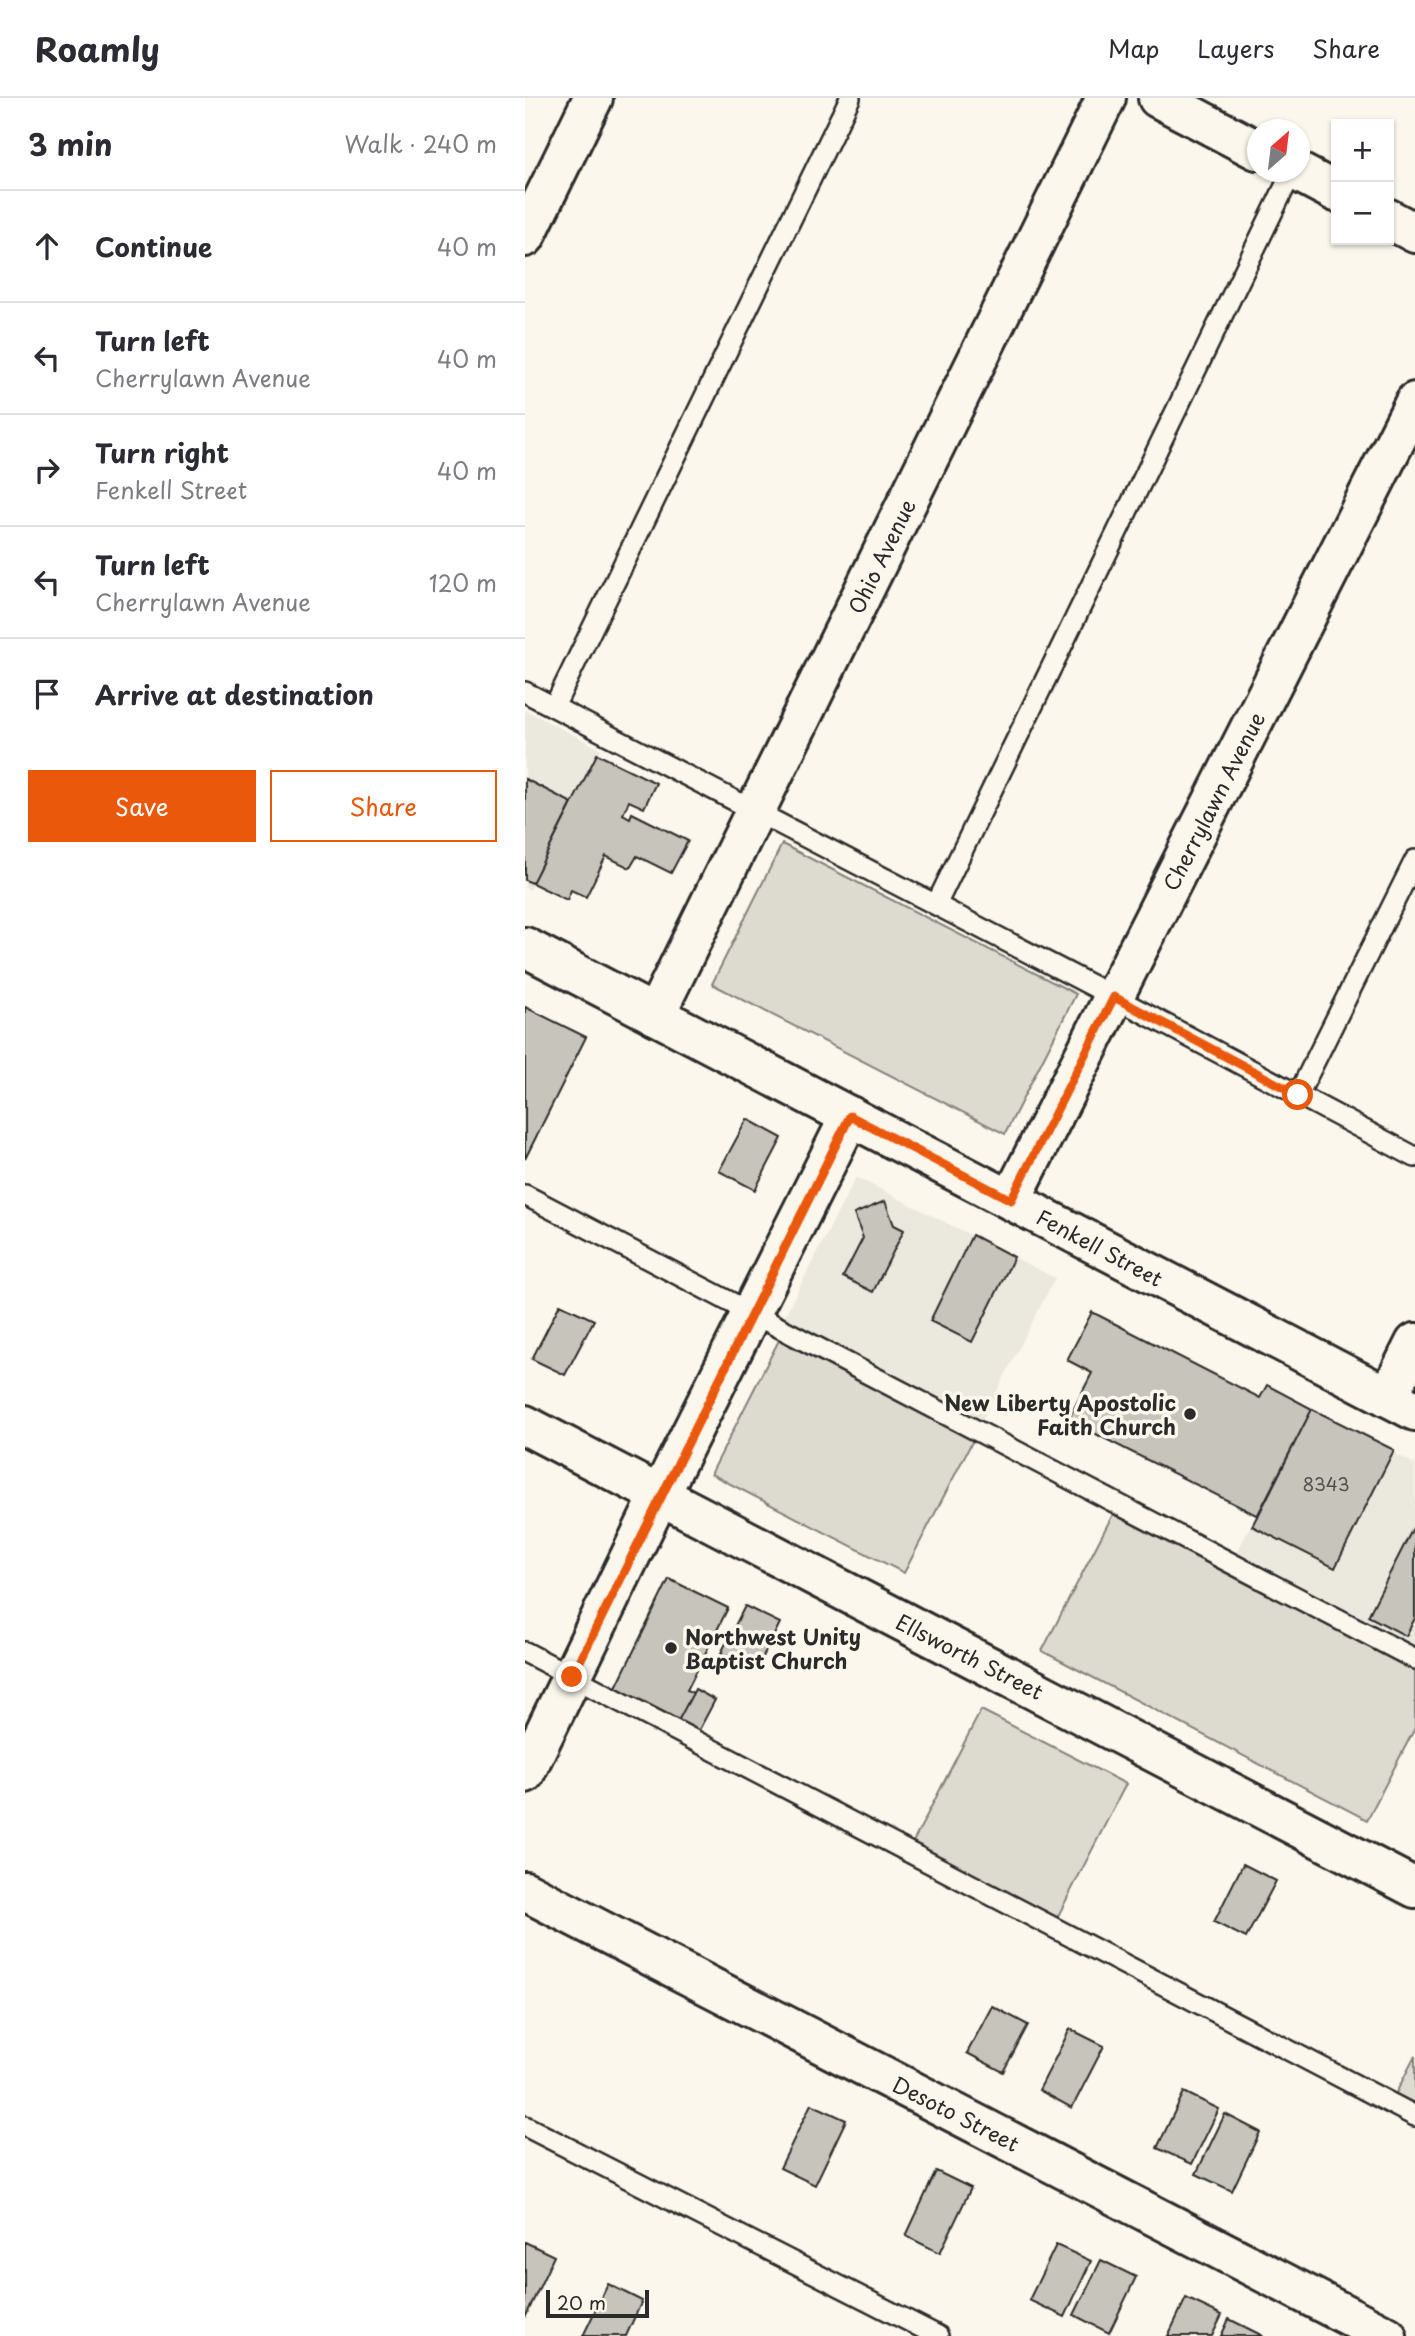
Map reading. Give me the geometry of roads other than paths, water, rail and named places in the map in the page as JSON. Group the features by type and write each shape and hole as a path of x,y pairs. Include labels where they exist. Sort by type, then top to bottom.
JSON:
{"street":[{"path":"525,237 593,98"},
{"name":"Ohio Avenue","path":"655,1015 1106,98"},
{"path":"1158,98 1247,144"},
{"path":"1310,178 1331,189"},
{"path":"1394,222 1415,233"},
{"name":"Cherrylawn Avenue","path":"1011,1200 1415,402"},
{"name":"Fenkell Street","path":"525,947 1402,1404"},
{"path":"525,1773 660,1495 850,1116"},
{"path":"1402,1404 1415,1343"},
{"name":"Ellsworth Street","path":"525,1425 1415,1888"},
{"name":"Desoto Street","path":"525,1891 1387,2336"}],"lane":[{"path":"554,707 849,98"},
{"path":"936,905 1287,182"},
{"path":"525,692 1114,997 1415,1157"},
{"path":"1298,1095 1415,860"},
{"path":"525,1195 1415,1659"},
{"path":"525,1652 1415,2116"},
{"path":"525,2126 938,2336"}],"place":[{"name":"New Liberty Apostolic Faith Church","path":"1190,1414"},
{"name":"Northwest Unity Baptist Church","path":"671,1648"}]}
